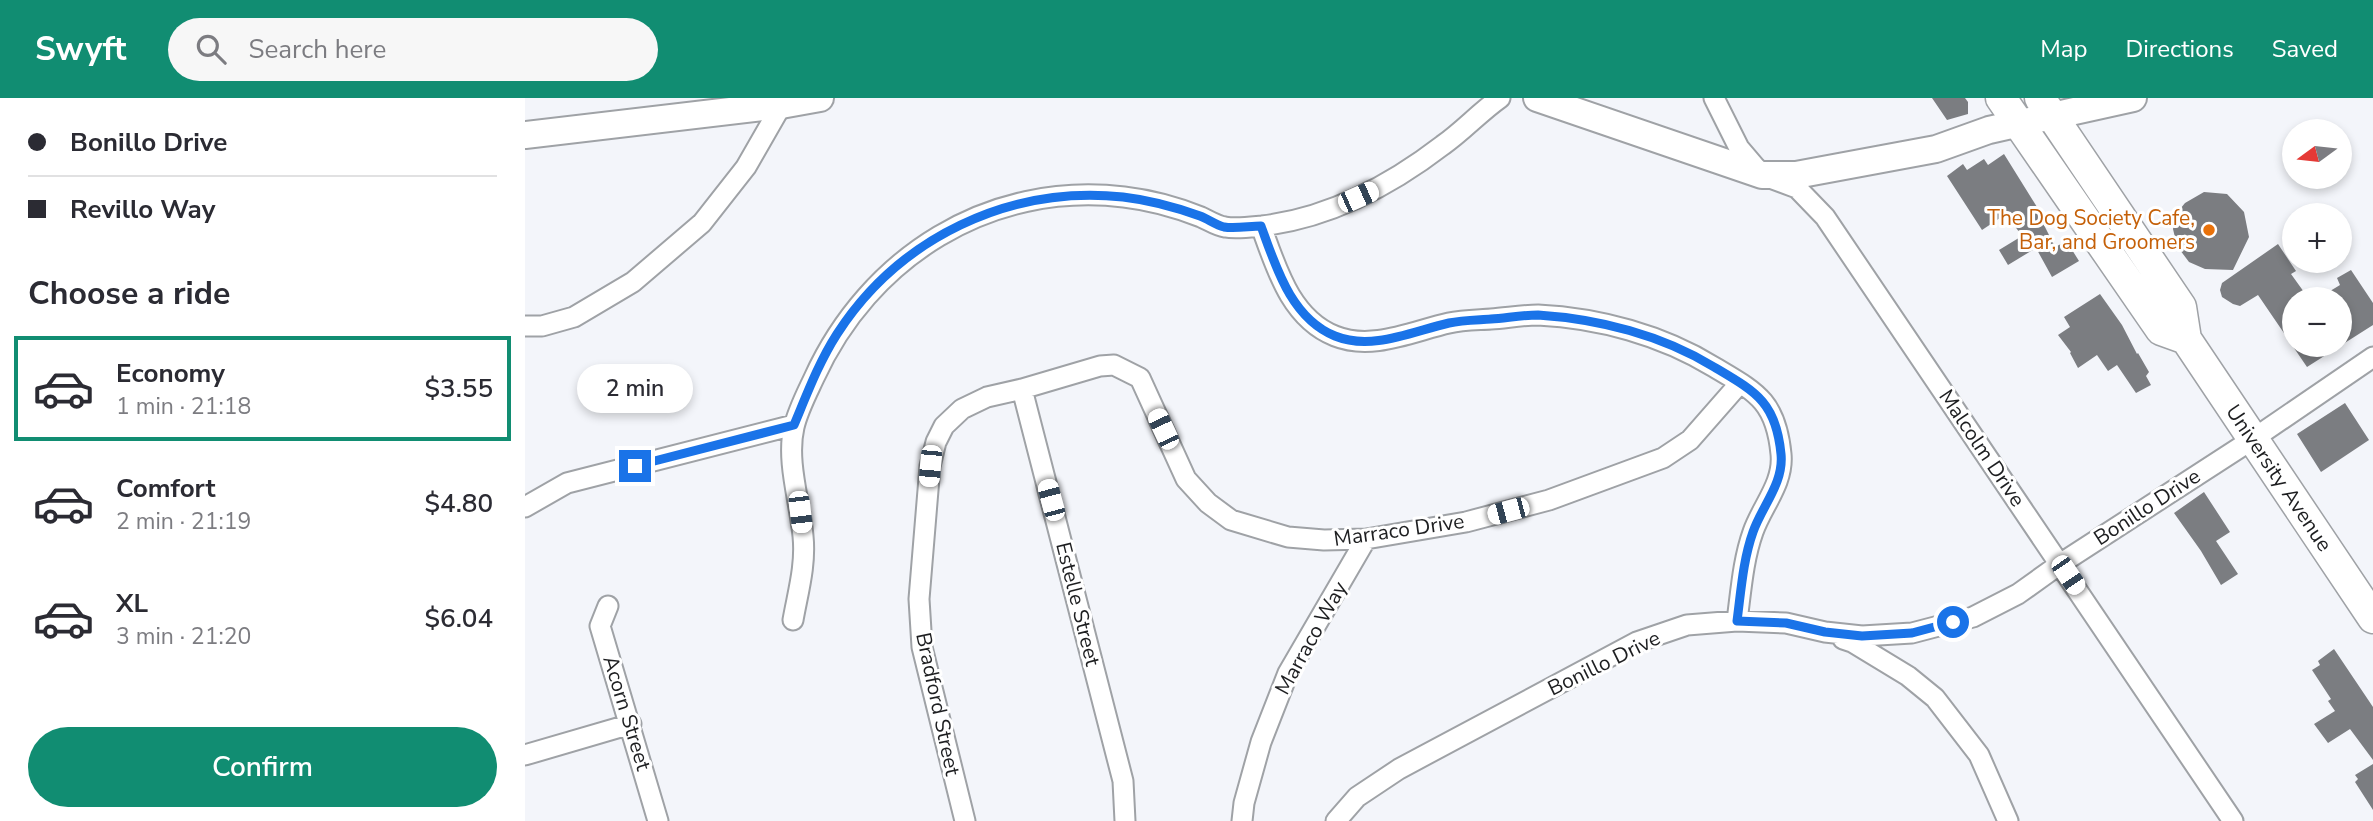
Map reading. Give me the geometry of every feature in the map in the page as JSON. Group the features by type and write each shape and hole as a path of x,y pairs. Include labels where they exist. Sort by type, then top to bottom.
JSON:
{"main road":[{"name":"University Avenue","path":"2001,98 2161,330 2186,338"},
{"name":"University Avenue","path":"2046,108 2181,307 2186,338 2373,618"}],"street":[{"path":"525,135 820,98"},
{"path":"793,620 803,565 803,540 792,457 794,425 835,336 866,295 914,252 969,220 1019,203 1045,198 1097,195 1150,201 1200,216 1224,227 1261,226 1314,213 1372,190 1423,161 1500,98"},
{"path":"1537,98 1762,175 1795,175 1936,149 2019,124 2046,108 2133,98"},
{"name":"Malcolm Drive","path":"1714,98 1739,148 1762,175 1797,188 1825,217 2233,821"},
{"path":"525,326 542,326 574,317 633,282 702,223 746,167 783,101"},
{"path":"1261,226 1279,274 1295,303 1313,325 1335,336 1350,341 1387,340 1451,323 1537,315 1608,324 1656,339 1699,357 1765,402 1776,424 1782,457 1777,483 1753,531 1746,557 1737,621"},
{"name":"Bonillo Drive","path":"1336,821 1357,797 1399,769 1637,642 1687,625 1737,621 1786,623 1825,632 1862,636 1912,633 1973,617 2018,594 2373,357"},
{"name":"Marraco Drive","path":"1022,389 1100,366 1114,365 1126,369 1140,378 1187,479 1208,503 1231,520 1288,537 1324,540 1366,539 1466,522 1549,500 1663,458 1690,440 1740,383"},
{"name":"Bradford Street","path":"965,821 922,647 919,600 930,466 936,442 944,426 962,409 987,397 1022,389"},
{"name":"Estelle Street","path":"1022,389 1123,781 1125,821"},
{"path":"525,507 567,483 794,425"},
{"name":"Marraco Way","path":"1242,821 1244,803 1261,742 1288,673 1366,539"},
{"name":"Acorn Street","path":"608,606 600,626 658,821"},
{"path":"1825,632 1852,642 1908,676 1935,698 1979,755 2008,821"},
{"path":"525,754 631,724"}],"building":[{"path":"1932,98 1965,98 1968,102 1968,114 1947,120"},
{"path":"2004,154 2047,223 2044,225 2055,247 2061,244 2065,249 2069,245 2079,261 2052,277 2036,248 2008,265 1999,250 2022,236 2006,214 1982,230 1947,176 1963,164 1967,170 1984,159 1988,165"},
{"path":"2204,192 2227,194 2244,212 2249,237 2233,270 2205,269 2189,262 2177,246 2173,229 2176,214 2185,203"},
{"path":"2278,244 2282,250 2282,273 2293,273 2300,287 2282,287 2282,330 2258,295 2240,306 2233,304 2222,297 2222,283"},
{"path":"2352,272 2373,303 2373,325 2352,338 2352,287 2337,287 2340,285 2337,278"},
{"path":"2100,294 2122,325 2149,372 2146,376 2151,385 2136,393 2117,365 2108,371 2097,355 2078,368 2071,352 2058,335 2070,327 2064,317"},
{"path":"2300,357 2323,357 2307,367"},
{"path":"2345,403 2369,440 2321,472 2297,434"},
{"path":"2204,492 2230,532 2216,541 2238,574 2221,585 2174,513"},
{"path":"2334,649 2373,707 2373,760 2350,729 2328,743 2314,724 2335,711 2328,701 2331,699 2312,670 2320,665 2318,661"},
{"path":"2373,764 2373,810 2355,782 2358,779 2355,775"}],"place":[{"name":"The Dog Society Cafe, Bar, and Groomers","path":"2209,230"}],"route":[{"path":"635,466 794,425 823,359 850,315 884,277 946,231 994,211 1045,198 1071,195 1124,197 1175,208 1224,227 1261,226 1279,274 1295,303 1313,325 1350,341 1387,340 1451,323 1537,315 1608,324 1656,339 1699,357 1765,402 1776,424 1782,457 1777,483 1753,531 1746,557 1737,621 1786,623 1825,632 1862,636 1912,633 1953,622"}]}
